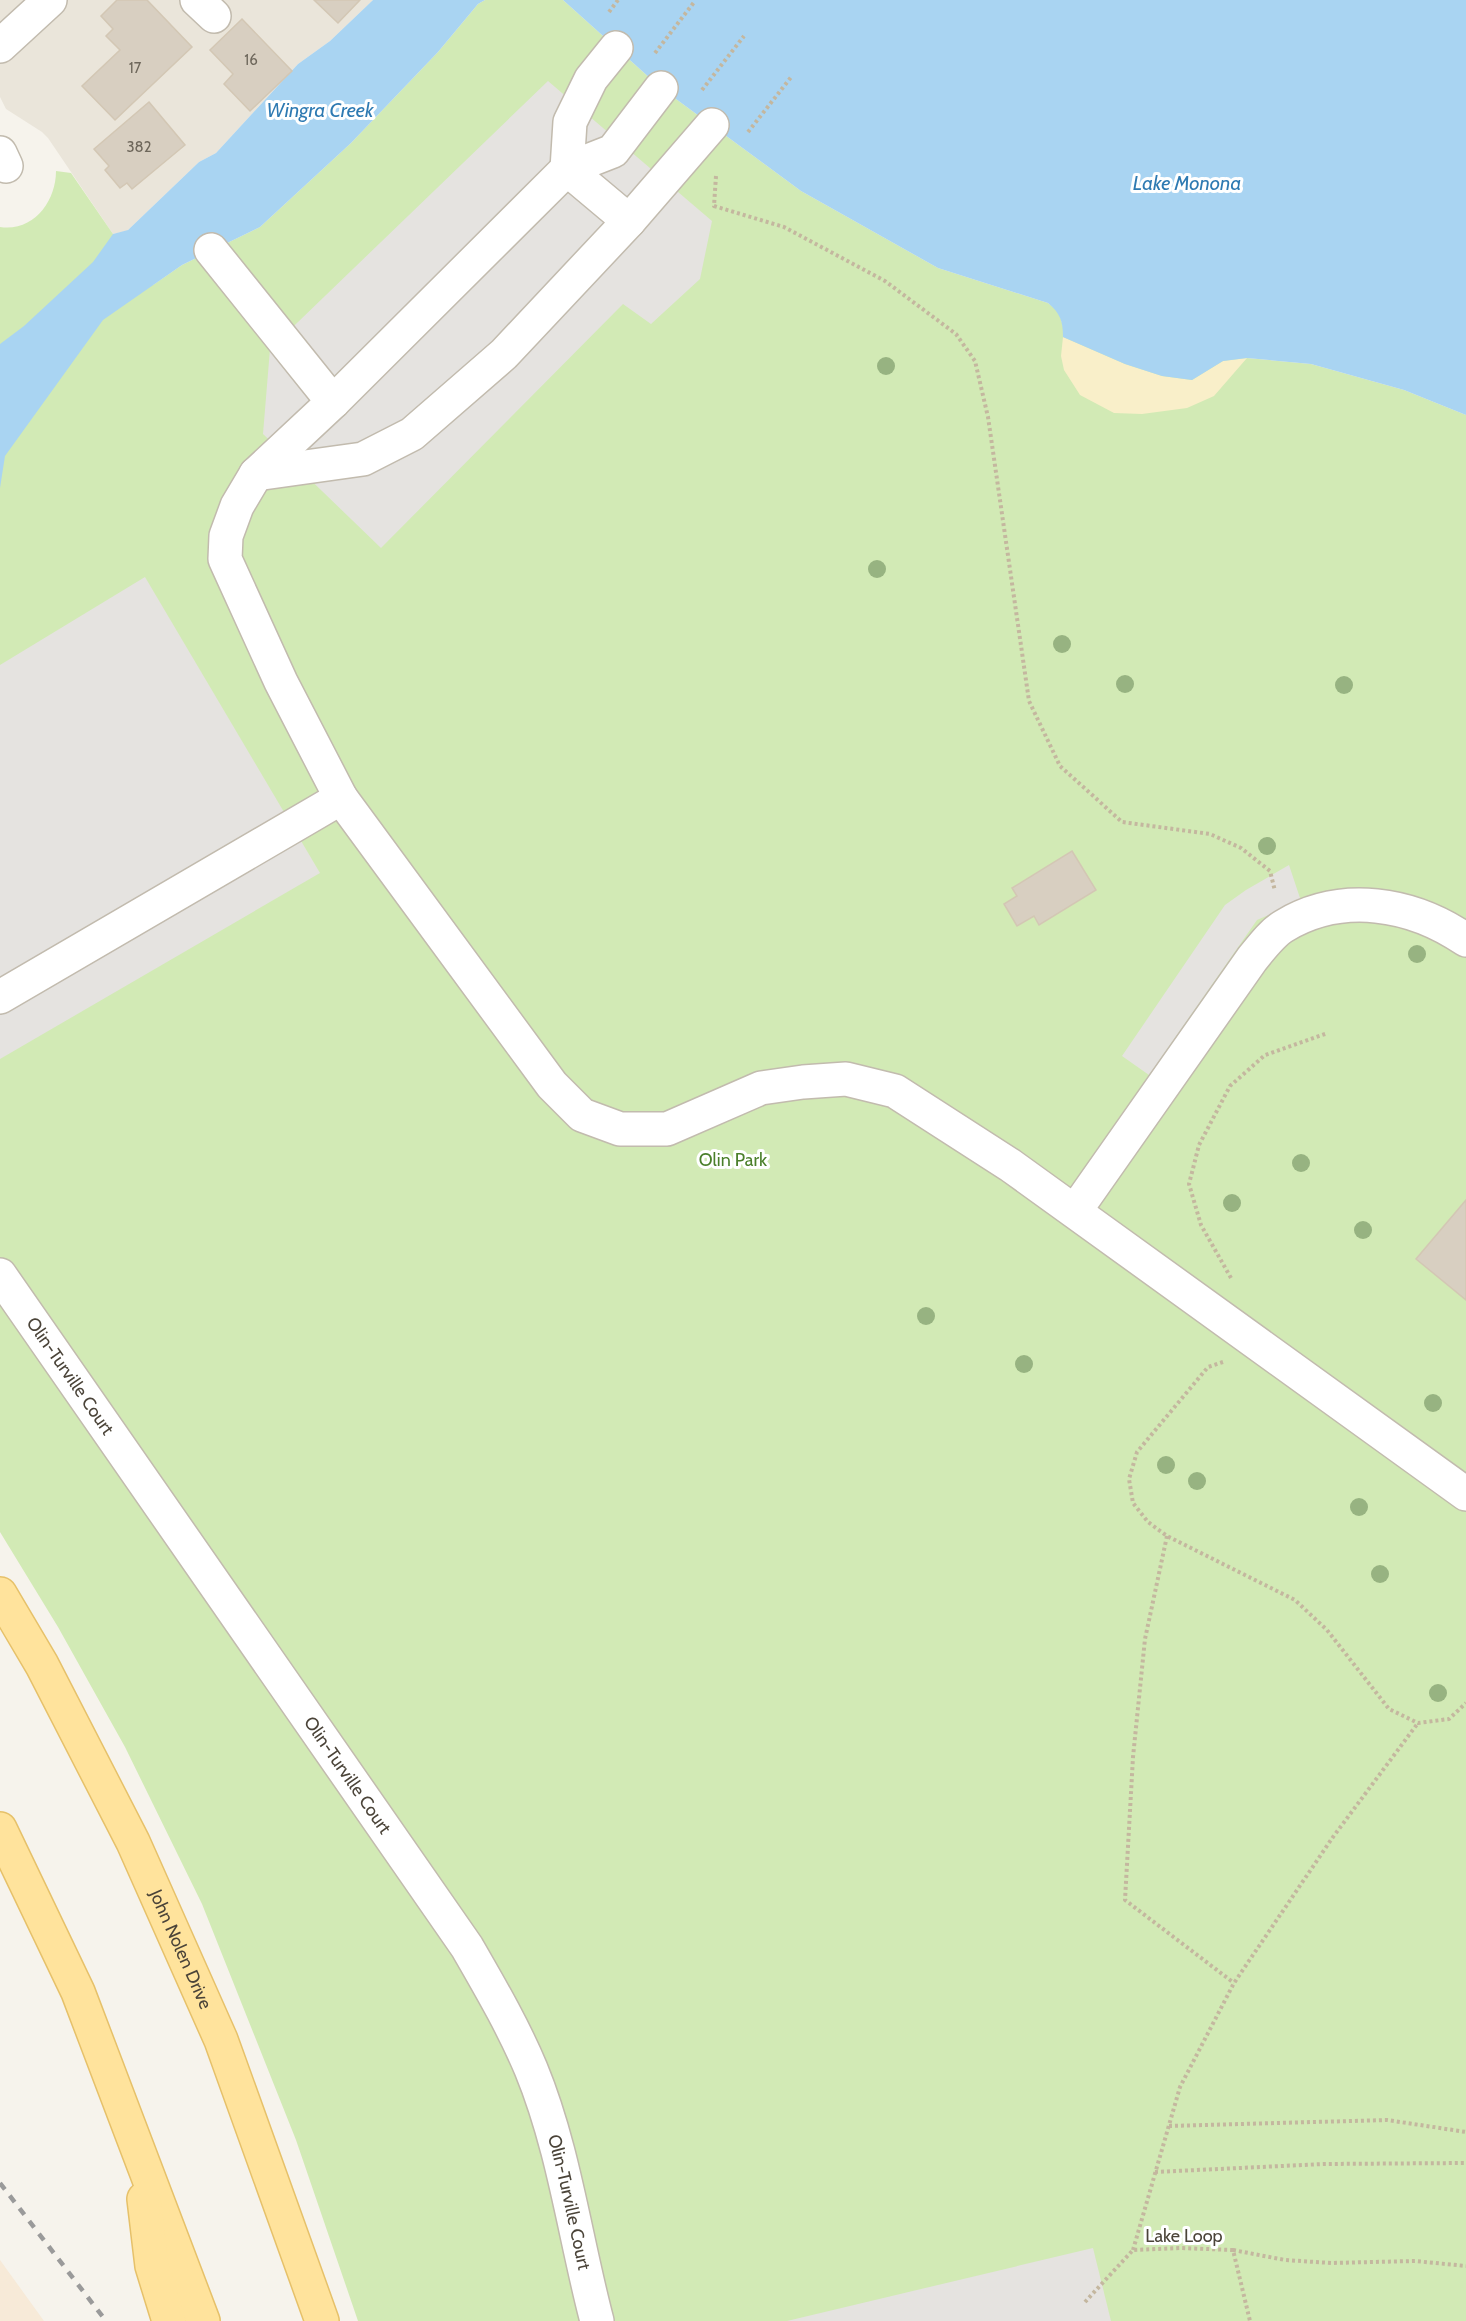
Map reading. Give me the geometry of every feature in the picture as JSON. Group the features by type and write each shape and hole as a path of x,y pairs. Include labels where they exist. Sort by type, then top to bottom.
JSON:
{"main road":[{"name":"John Nolen Drive","path":"0,1594 42,1665 138,1852 221,2040 322,2321"},
{"path":"0,1829 78,1992 203,2321"},
{"path":"139,2152 152,2266 169,2321"}],"street":[{"path":"0,46 50,0"},
{"path":"567,169 570,122 591,79 616,48"},
{"path":"661,88 613,151 567,169 333,402 256,474 237,506 226,536 225,559 281,682 341,798 552,1085 582,1115 620,1129 667,1129 761,1088 846,1079 895,1091 1010,1165 1466,1494"},
{"path":"256,474 363,459 412,434 504,354 629,221 690,152 703,112"},
{"path":"567,169 629,221"},
{"path":"212,250 333,402"},
{"path":"0,997 341,798"},
{"path":"1075,1211 1252,959 1283,926 1330,906 1367,904 1412,913 1466,940"},
{"name":"Olin-Turville Court","path":"0,1275 467,1947 502,2007 531,2070 554,2141 597,2321"}],"path":[{"path":"703,112 744,36"},
{"path":"744,137 792,76"},
{"path":"690,152 716,172 714,206 784,227 885,281 956,334 975,361 988,417 1029,701 1060,766 1122,822 1210,834 1241,848 1270,871 1283,926"},
{"path":"1328,1034 1265,1055 1230,1086 1199,1145 1189,1184 1201,1224 1240,1294 1236,1328 1228,1360 1208,1367 1137,1452 1129,1479 1133,1503 1148,1522 1167,1536 1295,1600 1327,1630 1389,1709 1418,1723 1449,1719 1466,1702"},
{"path":"1167,1536 1145,1639 1132,1757 1125,1900 1234,1983"},
{"path":"1132,2250 1180,2086 1234,1983 1333,1837 1418,1723"},
{"path":"1168,2126 1387,2120 1466,2133"},
{"path":"1155,2172 1324,2164 1466,2163"},
{"name":"Lake Loop","path":"1085,2302 1132,2250 1180,2248 1233,2250 1250,2321"},
{"path":"1233,2250 1285,2260 1331,2263 1415,2261 1466,2266"}],"shaded area":[{"path":"0,0 373,0 330,41 298,64 216,153 199,162 127,231 113,234 48,138 6,109 0,97"},
{"path":"548,81 712,221 700,279 651,324 623,304 381,548 263,434 270,349"},
{"path":"145,577 320,873 0,1059 0,665"},
{"path":"1289,865 1301,901 1257,920 1149,1075 1122,1056 1225,905"},
{"path":"1093,2248 1111,2321 787,2321"},
{"path":"0,2260 44,2321 0,2321"}],"green space":[{"name":"Olin Park","path":"485,0 563,0 661,88 801,191 938,268 1048,303 1059,312 1063,326 1247,358 1311,364 1404,390 1466,415 1466,2321 358,2321 296,2140 202,1904 125,1747 58,1627 0,1532 0,227 23,225 33,219 41,212 52,193 56,171 71,173 113,234 153,285 182,265 260,227 351,143 438,52 478,4"}],"sand":[{"path":"1063,337 1125,364 1162,376 1192,380 1223,361 1247,358 1214,396 1187,408 1142,414 1114,413 1080,395 1064,370 1061,356"}],"water":[{"name":"Wingra Creek","path":"373,0 485,0 478,4 438,52 351,143 260,227 182,265 103,320 5,456 0,488 0,344 24,326 93,262 113,234 128,230 199,162 216,153 298,64 330,41"},
{"name":"Lake Monona","path":"563,0 1466,0 1466,415 1404,390 1311,364 1247,358 1223,361 1192,380 1162,376 1125,364 1063,337 1060,318 1048,303 938,268 801,191 661,88"}],"building":[{"path":"117,0 147,0 192,47 115,120 82,86 120,50 106,36 113,29 101,16"},
{"path":"314,0 360,0 338,23"},
{"path":"242,19 292,71 250,111 224,84 233,74 210,50"},
{"path":"149,102 185,145 132,189 127,183 120,188 105,170 109,166 94,149"},
{"path":"1072,851 1096,890 1039,925 1034,916 1017,926 1004,904 1017,896 1012,888"},
{"path":"1466,1200 1466,1300 1416,1259"}],"railway":[{"path":"0,2183 106,2321"}]}
